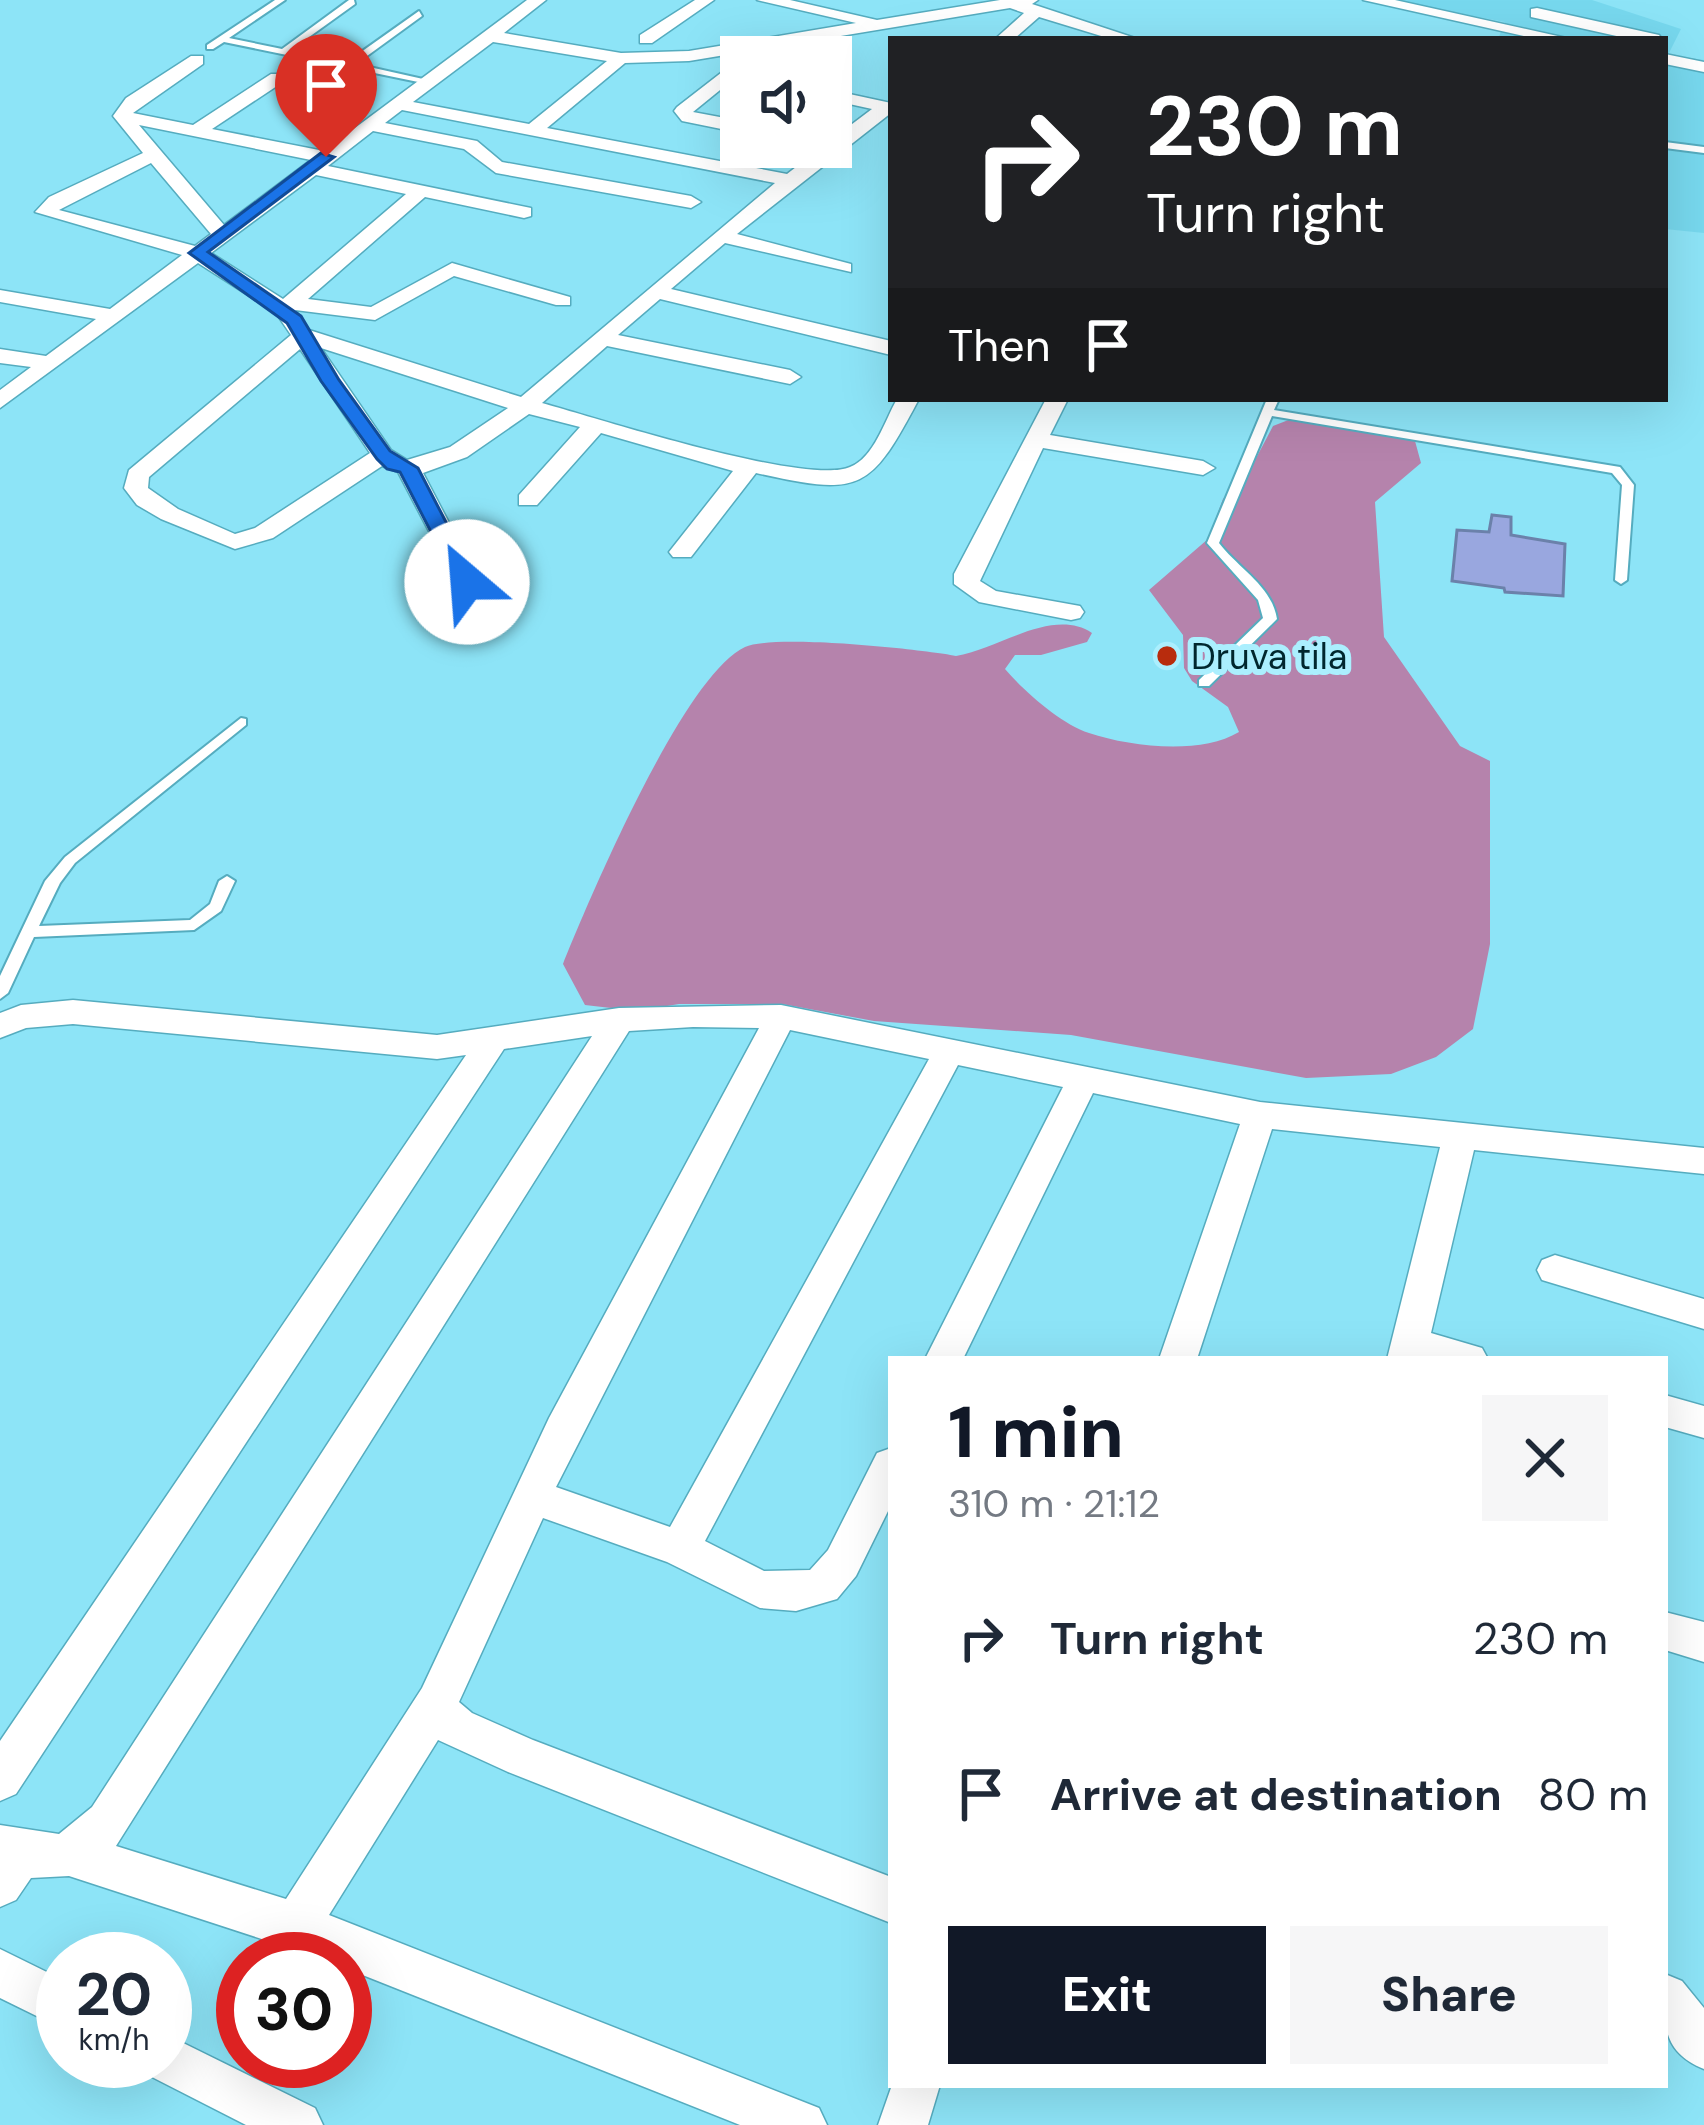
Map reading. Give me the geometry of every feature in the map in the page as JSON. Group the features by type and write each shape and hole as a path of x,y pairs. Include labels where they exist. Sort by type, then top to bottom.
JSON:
{"street":[{"path":"0,400 538,0"},
{"path":"646,39 706,0"},
{"path":"765,0 891,25"},
{"path":"940,0 962,14"},
{"path":"1371,0 1515,35"},
{"path":"489,36 621,58 689,56 1026,5 1111,36"},
{"path":"1006,36 1026,5"},
{"path":"1518,9 1560,9 1644,36"},
{"path":"122,116 132,102 203,54"},
{"path":"689,56 720,68"},
{"path":"534,129 621,58"},
{"path":"1668,60 1704,67"},
{"path":"196,130 277,78"},
{"path":"720,85 682,111 688,117 720,123"},
{"path":"852,99 888,107"},
{"path":"398,104 788,180"},
{"path":"287,306 330,381 383,455 394,465 408,468 450,456 524,405 788,180 888,108"},
{"path":"122,116 524,212"},
{"path":"122,116 221,234"},
{"path":"369,125 470,145 496,167 691,202"},
{"path":"152,155 56,201 45,212 197,253 287,306 375,314 452,269 563,301"},
{"path":"287,306 421,190"},
{"path":"721,236 844,268"},
{"path":"655,291 888,347"},
{"path":"0,296 112,316"},
{"path":"304,335 524,405 735,461 825,477 852,476 870,466 906,402"},
{"path":"304,335 137,475 137,492 221,538 246,540 383,455"},
{"path":"601,338 790,377"},
{"path":"0,356 46,364"},
{"path":"1055,402 967,584 988,597 1071,612"},
{"path":"528,500 596,424"},
{"path":"1036,440 1203,468"},
{"path":"682,552 743,478 746,469 735,461"},
{"path":"408,468 467,582"},
{"path":"0,1026 21,1017 73,1012 437,1047 620,1020 693,1015 781,1017 1260,1115 1704,1161"},
{"path":"296,1925 437,1702 531,1496 781,1017"},
{"path":"74,1855 108,1823 620,1020"},
{"path":"0,1779 492,1042"},
{"path":"680,1549 950,1050"},
{"path":"945,1356 1083,1080"},
{"path":"1179,1356 1260,1115"},
{"path":"1446,1356 1407,1351 1460,1136"},
{"path":"1555,1270 1704,1315"},
{"path":"1668,1413 1704,1422"},
{"path":"531,1496 680,1549 760,1588 796,1592 822,1586 842,1562 888,1471"},
{"path":"1668,1632 1704,1642"},
{"path":"437,1702 443,1717 457,1728 523,1757 888,1899"},
{"path":"6,1862 74,1855 296,1925 802,2125"},
{"path":"0,1972 36,1991"},
{"path":"1668,2002 1704,2044"},
{"path":"192,2072 298,2125"},
{"path":"903,2125 915,2088"}],"lane":[{"path":"203,54 281,0"},
{"path":"283,52 352,2"},
{"path":"348,65 419,14"},
{"path":"222,40 428,81"},
{"path":"1668,145 1704,150"},
{"path":"1204,683 1270,619 1266,601 1220,556 1213,543 1270,406 1616,470 1628,485 1621,580"},
{"path":"0,993 53,880 70,860 241,722"},
{"path":"29,932 194,925 216,907 227,881"}],"shaded area":[{"path":"1388,0 1592,0 1681,29 1668,55 1668,36 1499,36 1505,22"},
{"path":"1668,55 1704,60 1704,233 1668,229"},
{"path":"1291,419 1415,441 1421,463 1375,502 1384,637 1460,746 1490,761 1490,944 1473,1029 1436,1057 1391,1074 1306,1078 1071,1035 874,1021 782,1004 679,1004 637,1011 585,1005 563,964 594,890 668,742 721,666 745,647 815,642 956,656 1043,627 1077,626 1092,633 1087,642 1041,655 1015,655 1005,669 1067,722 1089,733 1145,745 1205,744 1239,732 1228,707 1192,681 1184,668 1183,635 1149,590 1208,539 1223,499 1254,462 1273,426"},
{"path":"1492,515 1511,517 1511,535 1565,544 1563,596 1505,592 1504,588 1452,581 1457,530 1489,532"}],"place":[{"name":"Druva tila","path":"1167,656"}],"route":[{"path":"326,157 197,253 294,320 383,455 394,465 408,468 467,582"}]}
